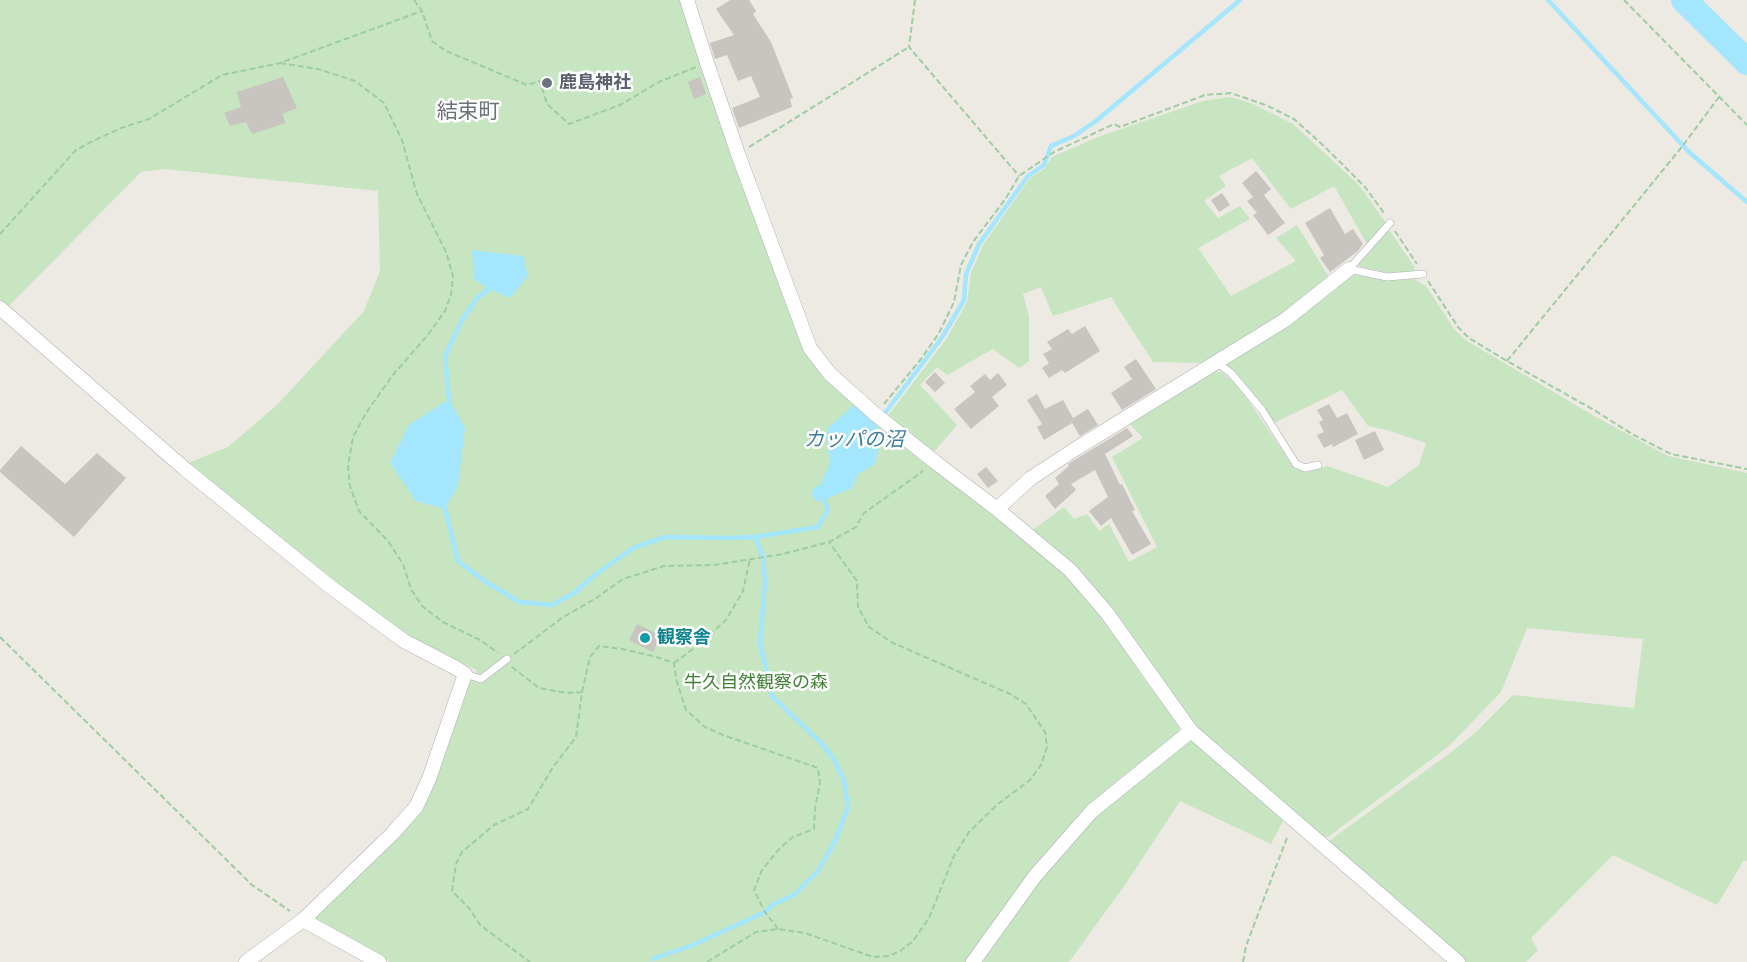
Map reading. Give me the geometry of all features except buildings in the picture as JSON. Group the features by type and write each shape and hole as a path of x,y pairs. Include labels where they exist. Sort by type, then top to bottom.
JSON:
{"street":[{"path":"687,0 738,154 810,348 830,374 875,414 997,509 1070,570 1107,613 1191,731 1458,962"},
{"path":"997,509 1031,478 1285,320 1349,270"},
{"path":"0,308 185,469 328,585 404,641 465,674 429,779 416,807 392,834 303,920 246,962"},
{"path":"973,962 1035,876 1092,812 1191,731"},
{"path":"303,920 379,962"}],"lane":[{"path":"1349,270 1390,223"},
{"path":"1349,270 1387,277 1423,274"},
{"path":"1216,362 1231,373 1262,410 1296,464 1305,468 1318,465"},
{"path":"465,674 481,679 507,659"}],"path":[{"path":"414,0 422,11 432,41 446,51 527,85 540,81 547,104 569,124 620,105 659,81 707,63"},
{"path":"915,0 909,47 1019,176"},
{"path":"1624,0 1747,125"},
{"path":"0,234 76,150 121,128 149,119 222,75 280,63 422,11"},
{"path":"738,154 909,47"},
{"path":"280,63 318,69 355,81 384,103 402,140 417,194 446,252 453,276 452,295 445,311 427,336 392,376 366,412 353,436 348,466 350,486 359,511 388,542 403,564 411,589 422,606 443,621 480,640 507,659 514,670 539,687 567,693 582,692"},
{"path":"875,414 921,359 939,333 954,302 961,265 973,242 1006,198 1019,176 1054,152 1114,124 1120,127 1205,95 1231,93 1268,106 1294,119 1365,187 1458,327 1469,338 1632,434 1671,454 1747,469"},
{"path":"1507,361 1681,148 1719,97"},
{"path":"507,659 562,618 623,579 664,566 714,565 783,554 829,542 856,527 864,513 935,462"},
{"path":"707,962 756,932 778,928 805,933 873,957 888,956 900,951 913,941 929,918 954,856 969,832 998,804 1029,780 1041,765 1047,747 1046,732 1026,704 1010,694 893,643 869,627 858,608 857,581 829,542"},
{"path":"674,663 726,621 743,591 750,559"},
{"path":"0,638 252,885 303,920"},
{"path":"530,962 480,925 469,908 452,891 456,864 462,852 494,825 528,809 553,767 576,737 582,692 590,657 599,646 622,649 674,663"},
{"path":"674,663 676,679 686,710 705,727 818,768 820,783 814,829 793,837 780,848 762,870 754,890 765,912 778,928"},
{"path":"1243,962 1246,946 1294,821"}],"green space":[{"name":"牛久自然観察の森","path":"0,0 680,0 803,349 821,372 896,438 1063,572 1101,615 1147,683 1180,726 1178,735 1092,803 968,962 390,962 313,921 319,909 423,807 462,697 477,670 434,651 383,619 188,463 228,447 277,405 364,311 380,271 378,191 166,169 141,172 0,315"},
{"path":"1230,97 1251,103 1293,124 1359,185 1386,223 1367,244 1334,186 1291,209 1252,158 1219,176 1226,186 1204,201 1218,218 1240,206 1250,219 1198,248 1231,296 1296,261 1276,238 1297,225 1330,279 1310,296 1207,363 1153,362 1111,297 1053,316 1041,287 1023,294 1029,317 1029,361 1019,368 993,349 947,375 937,367 920,385 957,425 932,454 887,417 947,338 967,302 971,273 983,245 1030,178 1044,169 1052,157 1098,137 1203,101"},
{"path":"1389,230 1415,268 1412,272 1389,273 1357,266"},
{"path":"1355,274 1392,280 1414,279 1426,286 1454,329 1467,341 1596,417 1668,456 1747,473 1747,861 1744,860 1717,905 1613,855 1531,938 1538,950 1526,962 1463,962 1328,845 1329,841 1474,734 1513,695 1634,708 1643,639 1527,628 1501,692 1449,746 1328,837 1317,835 1191,721 1031,531 1064,507 1074,519 1087,514 1099,531 1109,524 1129,562 1157,547 1112,457 1143,438 1128,422 1211,370 1223,373 1239,387 1294,468 1308,472 1327,466 1388,487 1419,465 1426,443 1368,426 1342,390 1274,423 1236,373 1225,364 1345,278"},
{"path":"1193,741 1284,819 1271,844 1180,801 1127,882 1069,962 981,962 1044,873 1096,815 1182,742"}],"water":[{"path":"472,250 523,256 528,276 510,298 489,289 474,279"},
{"path":"449,399 465,428 458,485 445,509 416,501 390,463 409,425"},
{"name":"カッパの沼","path":"854,405 876,425 883,437 874,465 858,474 852,488 817,502 812,495 813,488 821,484 830,463 826,435 829,427"}],"waterway":[{"path":"876,425 943,336 964,300 966,274 979,244 1028,176 1044,165 1051,146 1074,136 1096,121 1240,0"},
{"path":"1548,0 1689,152 1747,202"},
{"path":"1684,0 1747,62"},
{"path":"449,399 445,356 462,320 477,298 489,289"},
{"path":"445,509 458,561 486,582 519,602 552,605 574,593 596,574 635,547 665,537 755,537 818,527 828,509 824,500"},
{"path":"653,959 693,945 765,912 774,904 794,895 818,871 835,841 848,807 844,781 834,759 820,742 772,696 760,643 765,583 763,557 755,537"}],"place":[{"name":"鹿島神社","path":"547,83"},
{"name":"観察舎","path":"645,638"}],"district":[{"name":"結束町","path":"468,112"}]}
